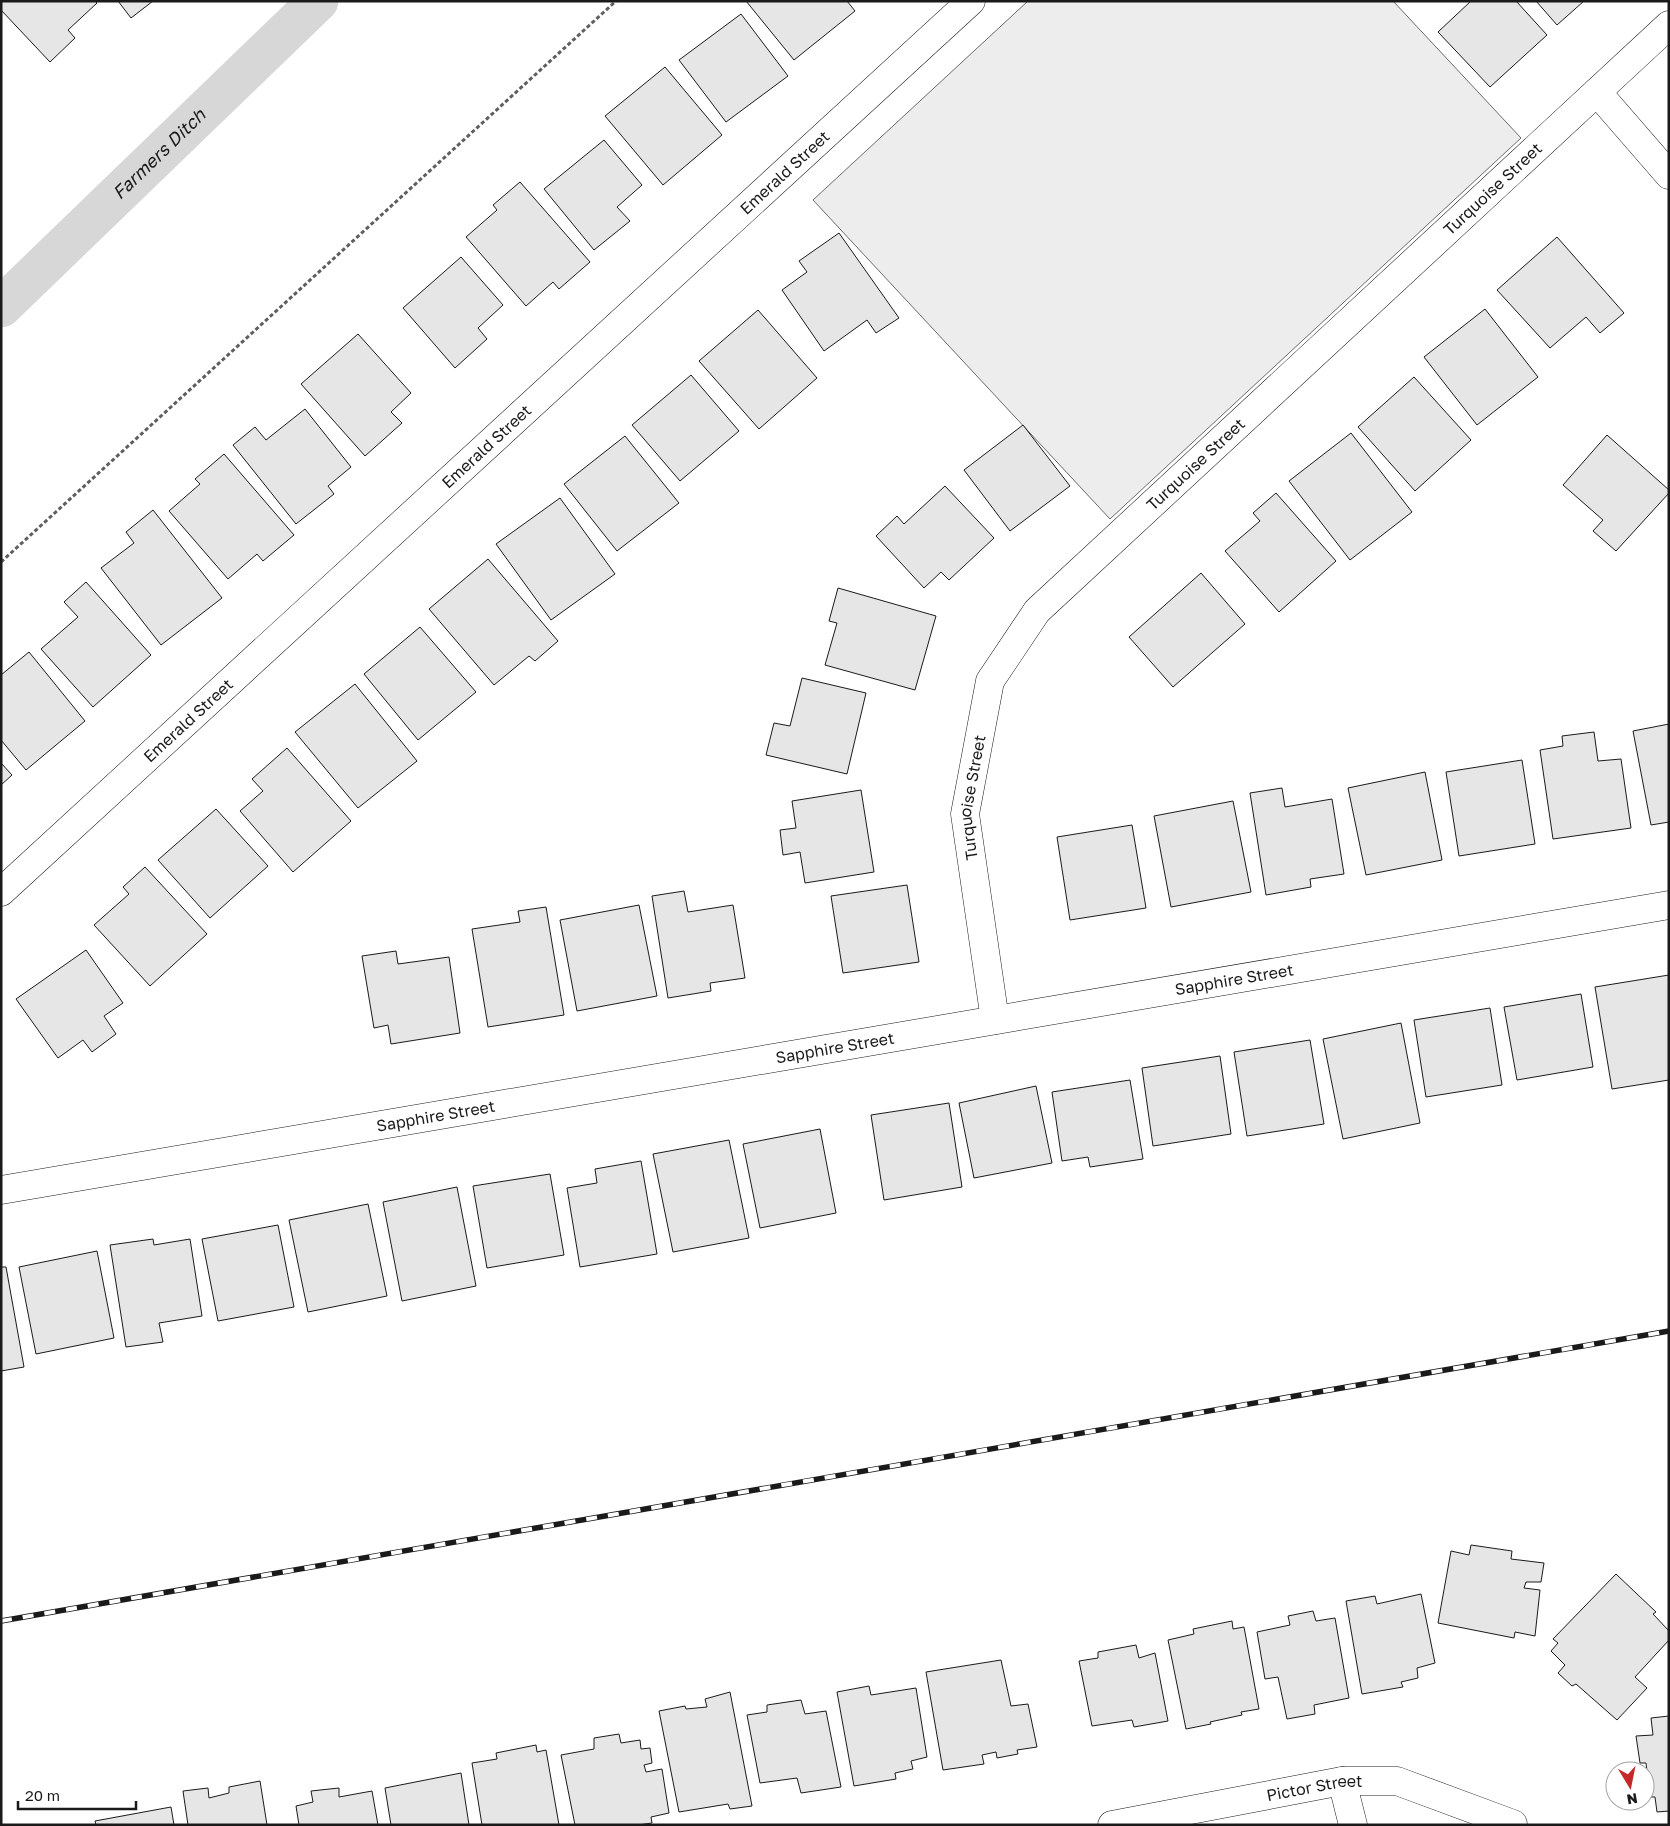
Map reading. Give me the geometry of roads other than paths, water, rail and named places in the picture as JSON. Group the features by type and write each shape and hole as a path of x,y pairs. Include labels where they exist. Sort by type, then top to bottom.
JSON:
{"street":[{"name":"Emerald Street","path":"1,892 959,5"},
{"name":"Turquoise Street","path":"995,1020 965,814 990,681 1037,611 1669,26"},
{"path":"1598,92 1669,175"},
{"name":"Sapphire Street","path":"1,1190 1669,905"},
{"name":"Pictor Street","path":"1112,1825 1342,1782 1397,1781 1513,1824"},
{"path":"1342,1782 1353,1825"}],"waterway":[{"name":"Farmers Ditch","path":"1,307 318,1"}],"railway":[{"path":"1,1621 1669,1331"}]}
